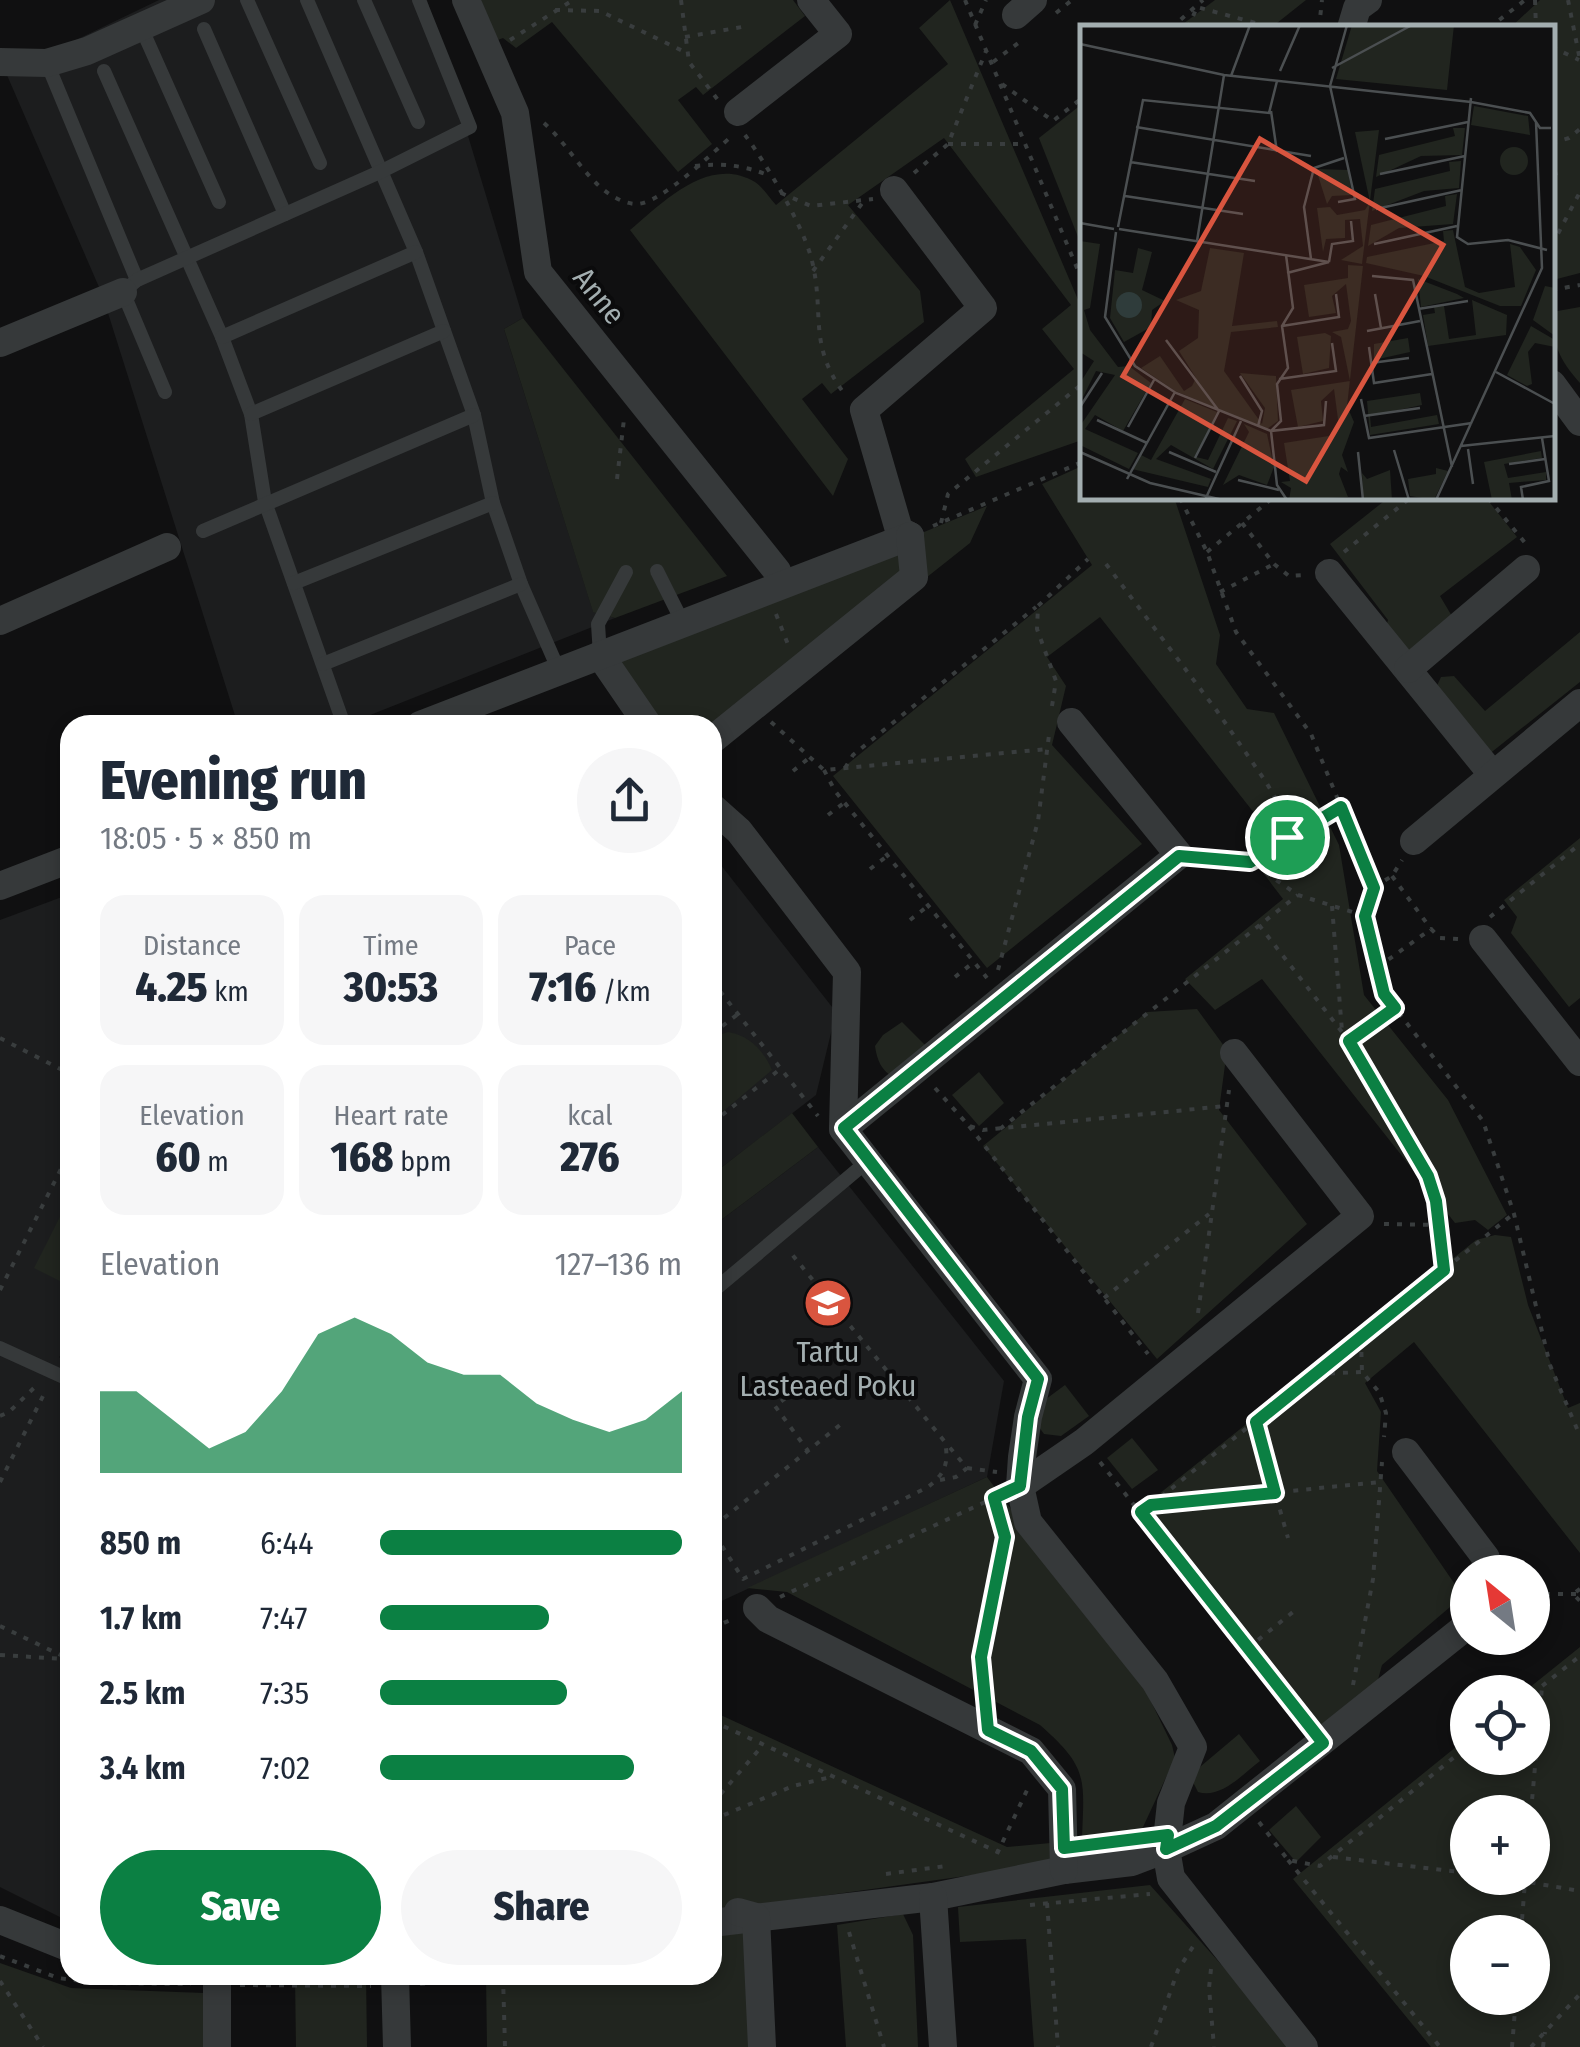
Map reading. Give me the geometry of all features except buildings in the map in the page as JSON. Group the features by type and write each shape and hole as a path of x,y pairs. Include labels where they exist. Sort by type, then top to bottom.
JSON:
{"street":[{"path":"0,62 47,63 87,51 149,15 201,0"},
{"name":"Anne","path":"466,0 515,113 538,272 777,571 777,594"},
{"path":"729,107 838,34 811,0"},
{"path":"1352,25 1357,8 1368,0"},
{"path":"894,190 983,308 864,410 899,530 910,536"},
{"path":"0,343 130,286"},
{"path":"1555,388 1580,422"},
{"path":"446,715 683,623 777,594 910,536"},
{"path":"722,732 914,577 910,536"},
{"path":"0,621 167,547"},
{"path":"1408,668 1526,569"},
{"path":"1323,573 1408,668 1492,774"},
{"path":"600,655 641,715"},
{"path":"1414,841 1580,704"},
{"path":"834,1126 918,1068 1179,856 1057,723"},
{"path":"722,816 739,831 847,972 834,1126 868,1160 1038,1379 1028,1417 1020,1486 1028,1522 1154,1681 1192,1747 1171,1803 1166,1849 1171,1878 1304,2047"},
{"path":"0,886 60,863"},
{"path":"1473,939 1569,1027 1580,1062"},
{"path":"1020,1486 1084,1442 1360,1216 1234,1053"},
{"path":"1390,1453 1483,1555"},
{"path":"757,1608 768,1619 1031,1751 1062,1789 1064,1870"},
{"path":"722,1921 933,1897 1064,1870 1132,1862 1166,1849 1216,1826 1450,1640"},
{"path":"933,1897 943,2047"},
{"path":"722,1907 756,1917"},
{"path":"756,1917 762,2047"},
{"path":"0,1920 60,1944"},
{"path":"217,1985 218,2047"},
{"path":"396,1985 397,2047"}],"lane":[{"path":"247,0 320,163"},
{"path":"306,0 416,252 474,415 493,503 521,584 559,672"},
{"path":"364,0 418,122"},
{"path":"130,286 470,127 419,0"},
{"path":"149,15 219,202"},
{"path":"204,29 285,214"},
{"path":"47,63 165,392"},
{"path":"104,71 222,337 251,414 265,502 341,715"},
{"path":"222,337 416,252"},
{"path":"251,414 444,331"},
{"path":"203,530 474,415"},
{"path":"294,582 493,503"},
{"path":"657,570 683,623"},
{"path":"600,655 598,624 626,572"},
{"path":"323,664 521,584"},
{"path":"722,1284 868,1160"},
{"path":"0,1348 60,1376"}],"path":[{"path":"490,57 519,32 573,0"},
{"path":"681,0 689,62 729,107"},
{"path":"965,0 1080,274"},
{"path":"976,25 986,0"},
{"path":"1175,25 1204,0"},
{"path":"1320,25 1322,0"},
{"path":"1493,25 1524,0"},
{"path":"1535,0 1536,25"},
{"path":"1568,0 1580,56"},
{"path":"1189,25 1197,7"},
{"path":"1197,7 1263,25"},
{"path":"555,10 600,11 687,53"},
{"path":"685,37 742,28"},
{"path":"1555,48 1580,56"},
{"path":"781,193 811,206 863,202 894,190 948,144 986,50"},
{"path":"1001,83 1054,121 1080,100"},
{"path":"505,89 559,136 598,184 622,202 646,202 740,129 781,193 810,256 819,347 826,367 867,419"},
{"path":"1555,142 1580,129"},
{"path":"948,144 1026,144"},
{"path":"695,166 733,165 770,176"},
{"path":"1555,240 1580,192"},
{"path":"813,271 863,202"},
{"path":"1555,289 1580,285"},
{"path":"942,522 948,494 1080,386"},
{"path":"617,479 623,421 641,400"},
{"path":"910,536 1080,463"},
{"path":"1181,500 1206,552 1236,632 1312,734 1374,888"},
{"path":"1206,552 1270,500"},
{"path":"1242,523 1274,564 1289,576 1323,573 1408,500"},
{"path":"1490,500 1538,559 1526,569"},
{"path":"846,768 853,755 1038,606 1088,558"},
{"path":"1106,564 1266,782 1280,806 1287,837"},
{"path":"1220,592 1274,564"},
{"path":"777,594 799,671"},
{"path":"754,706 824,770 844,802 994,986 1038,822 1047,749 1057,723 1056,681 1037,630 1038,606"},
{"path":"824,770 1047,749"},
{"path":"793,771 810,758"},
{"path":"828,815 844,802"},
{"path":"1250,862 1341,807"},
{"path":"1414,841 1392,876 1374,888 1365,916 1384,994 1483,1121 1514,1214 1550,1365 1580,1436"},
{"path":"1392,876 1440,938 1473,939 1580,844"},
{"path":"870,869 887,856"},
{"path":"1179,856 1250,862 1298,894 1365,916"},
{"path":"1000,1129 1298,894"},
{"path":"910,920 928,906"},
{"path":"1332,906 1342,1032"},
{"path":"1259,926 1349,1041 1428,1176 1444,1270"},
{"path":"1378,967 1432,929"},
{"path":"955,977 974,962"},
{"path":"722,994 781,1069 834,1126"},
{"path":"1349,1041 1395,1008"},
{"path":"722,1026 738,1014"},
{"path":"0,1038 60,1069"},
{"path":"1194,1353 1234,1053"},
{"path":"918,1068 969,1126 1165,1376"},
{"path":"722,1116 781,1069"},
{"path":"969,1126 1000,1129 1226,1106"},
{"path":"0,1290 60,1171"},
{"path":"1104,1298 1211,1212"},
{"path":"1141,1512 1514,1214"},
{"path":"1360,1216 1386,1225 1439,1225"},
{"path":"722,1546 743,1579 938,1480 956,1478 967,1468 778,1237"},
{"path":"818,1322 835,1307"},
{"path":"1346,1724 1373,1579 1380,1482 1390,1453 1386,1412 1379,1392 1362,1372 1361,1338"},
{"path":"0,1416 52,1372"},
{"path":"0,1482 40,1406 52,1372"},
{"path":"1315,1374 1362,1372"},
{"path":"806,1383 775,1406 808,1451"},
{"path":"1256,1422 1288,1538"},
{"path":"722,1517 840,1426"},
{"path":"938,1480 946,1468 945,1442"},
{"path":"1084,1442 1323,1743"},
{"path":"1151,1505 1380,1482"},
{"path":"722,1624 1020,1486"},
{"path":"994,1498 998,1511"},
{"path":"988,1730 981,1657 1005,1537 1002,1524"},
{"path":"1550,1594 1578,1595"},
{"path":"1248,1648 1293,1612"},
{"path":"0,1626 60,1655"},
{"path":"0,1655 60,1658"},
{"path":"1550,1680 1580,1656"},
{"path":"722,1726 998,1852"},
{"path":"722,1792 763,1745"},
{"path":"1288,1860 1320,1866 1450,1760"},
{"path":"1012,1856 996,1858 1040,1762"},
{"path":"722,1816 793,1786 831,1777"},
{"path":"1258,1821 1440,2047"},
{"path":"1330,1857 1450,1871"},
{"path":"868,1877 960,1864"},
{"path":"1550,1885 1580,1892"},
{"path":"1047,1903 1058,2047"},
{"path":"846,1918 884,2047"},
{"path":"1151,2047 1178,1970 1212,1929"},
{"path":"1212,1929 1209,1988 1214,2047"},
{"path":"0,1956 60,1978"},
{"path":"0,1981 42,2047"},
{"path":"504,1985 505,2047"},
{"path":"1531,2047 1580,1994"},
{"path":"1512,2047 1515,2015"},
{"path":"1543,2047 1545,2032"}],"shaded area":[{"path":"159,0 427,0 523,318 504,329 593,611 615,618 370,715 235,715 102,294 0,59 53,51"},
{"path":"481,0 793,0 805,16 703,95 696,87 678,100 712,144 678,172 552,22 516,48 503,38 495,41"},
{"path":"950,0 1080,304 1080,441 976,477 965,459 1074,369 1042,329 1071,305 944,138 848,205 920,291 924,322 831,394 822,383 802,399 848,459 833,496 630,230 687,185 721,174 755,182 776,205 948,64 919,28"},
{"path":"1215,0 1306,0 1275,25 1182,25"},
{"path":"1540,0 1580,0 1580,273 1555,279 1555,25 1513,25"},
{"path":"1080,106 1080,242 1039,138"},
{"path":"1580,307 1580,383 1558,350 1555,311"},
{"path":"523,318 727,576 615,618 593,612 504,329"},
{"path":"1080,467 1080,500 1176,503 1220,635 1216,664 1247,709 1274,713 1339,845 1364,995 1448,1100 1507,1215 1488,1230 1475,1220 1455,1223 1262,979 1215,1010 1185,979 1283,899 1254,861 1273,837 1100,617 1047,657 1066,686 1052,745 1142,844 987,968 833,776 1092,565 1042,484"},
{"path":"1385,500 1488,500 1517,537 1440,596 1456,623 1399,670 1380,646 1388,620 1330,544"},
{"path":"987,506 970,543 722,740 722,715 639,715 600,666"},
{"path":"1580,632 1580,682 1488,755 1434,692 1441,677 1454,676 1485,711"},
{"path":"1580,838 1580,998 1569,1007 1511,933 1517,917 1504,900"},
{"path":"722,866 836,1012 816,1095 722,1167"},
{"path":"60,898 60,1917 0,1887 0,920"},
{"path":"1197,1009 1227,1050 1219,1110 1307,1224 1157,1359 983,1146 1147,1012"},
{"path":"902,1022 930,1050 893,1077 880,1064 875,1046"},
{"path":"722,1034 743,1037 755,1045 772,1070 722,1112"},
{"path":"979,1072 1004,1103 979,1126 952,1095"},
{"path":"792,1113 818,1147 722,1219 722,1167"},
{"name":"Tartu Lasteaed Poku","path":"818,1147 1004,1381 987,1477 722,1601 722,1219"},
{"path":"60,1217 60,1281 34,1268"},
{"path":"1495,1235 1511,1237 1528,1305 1568,1408 1580,1403 1580,1553 1414,1342 1365,1383 1381,1412 1377,1471 1450,1577 1450,1607 1382,1665 1376,1687 1324,1729 1139,1510 1476,1240"},
{"path":"1065,1385 1089,1416 1061,1436 1044,1434 1039,1427 1038,1405"},
{"path":"1132,1438 1158,1470 1132,1489 1107,1458"},
{"path":"987,1477 1145,1689 1172,1745 1175,1758 1131,1853 722,1910 722,1716 1007,1847 1082,1840 1080,1775 1068,1752 1040,1725 787,1592 747,1588"},
{"path":"1580,1647 1580,2047 1431,2047 1293,1879 1450,1752 1450,1775 1550,1775 1550,1675 1545,1675"},
{"path":"1239,1734 1260,1761 1223,1789 1198,1792 1194,1772"},
{"path":"1296,1806 1321,1837 1296,1862 1269,1830"},
{"path":"1150,1885 1295,2047 1034,2047 1026,1939 960,1942 958,1907"},
{"path":"903,1914 913,1935 918,2047 846,2047 837,1925"},
{"path":"746,1931 752,2047 487,2047 486,1985 722,1985 722,1934"},
{"path":"0,1963 71,1988 204,1993 204,2047 0,2047"},
{"path":"295,1985 366,1985 367,2047 296,2047"}],"place":[{"name":"Tartu Lasteaed Poku","path":"828,1303"}],"route":[{"path":"1341,807 1374,888 1365,916 1384,994 1395,1008 1349,1041 1428,1176 1436,1201 1444,1270 1256,1422 1275,1493 1151,1505 1141,1512 1323,1743 1216,1826 1166,1849 1168,1835 1064,1848 1062,1789 1031,1751 988,1730 981,1657 1005,1537 994,1498 1020,1486 1028,1417 1038,1379 844,1128 1179,856 1250,862 1287,837 1341,807"}]}
